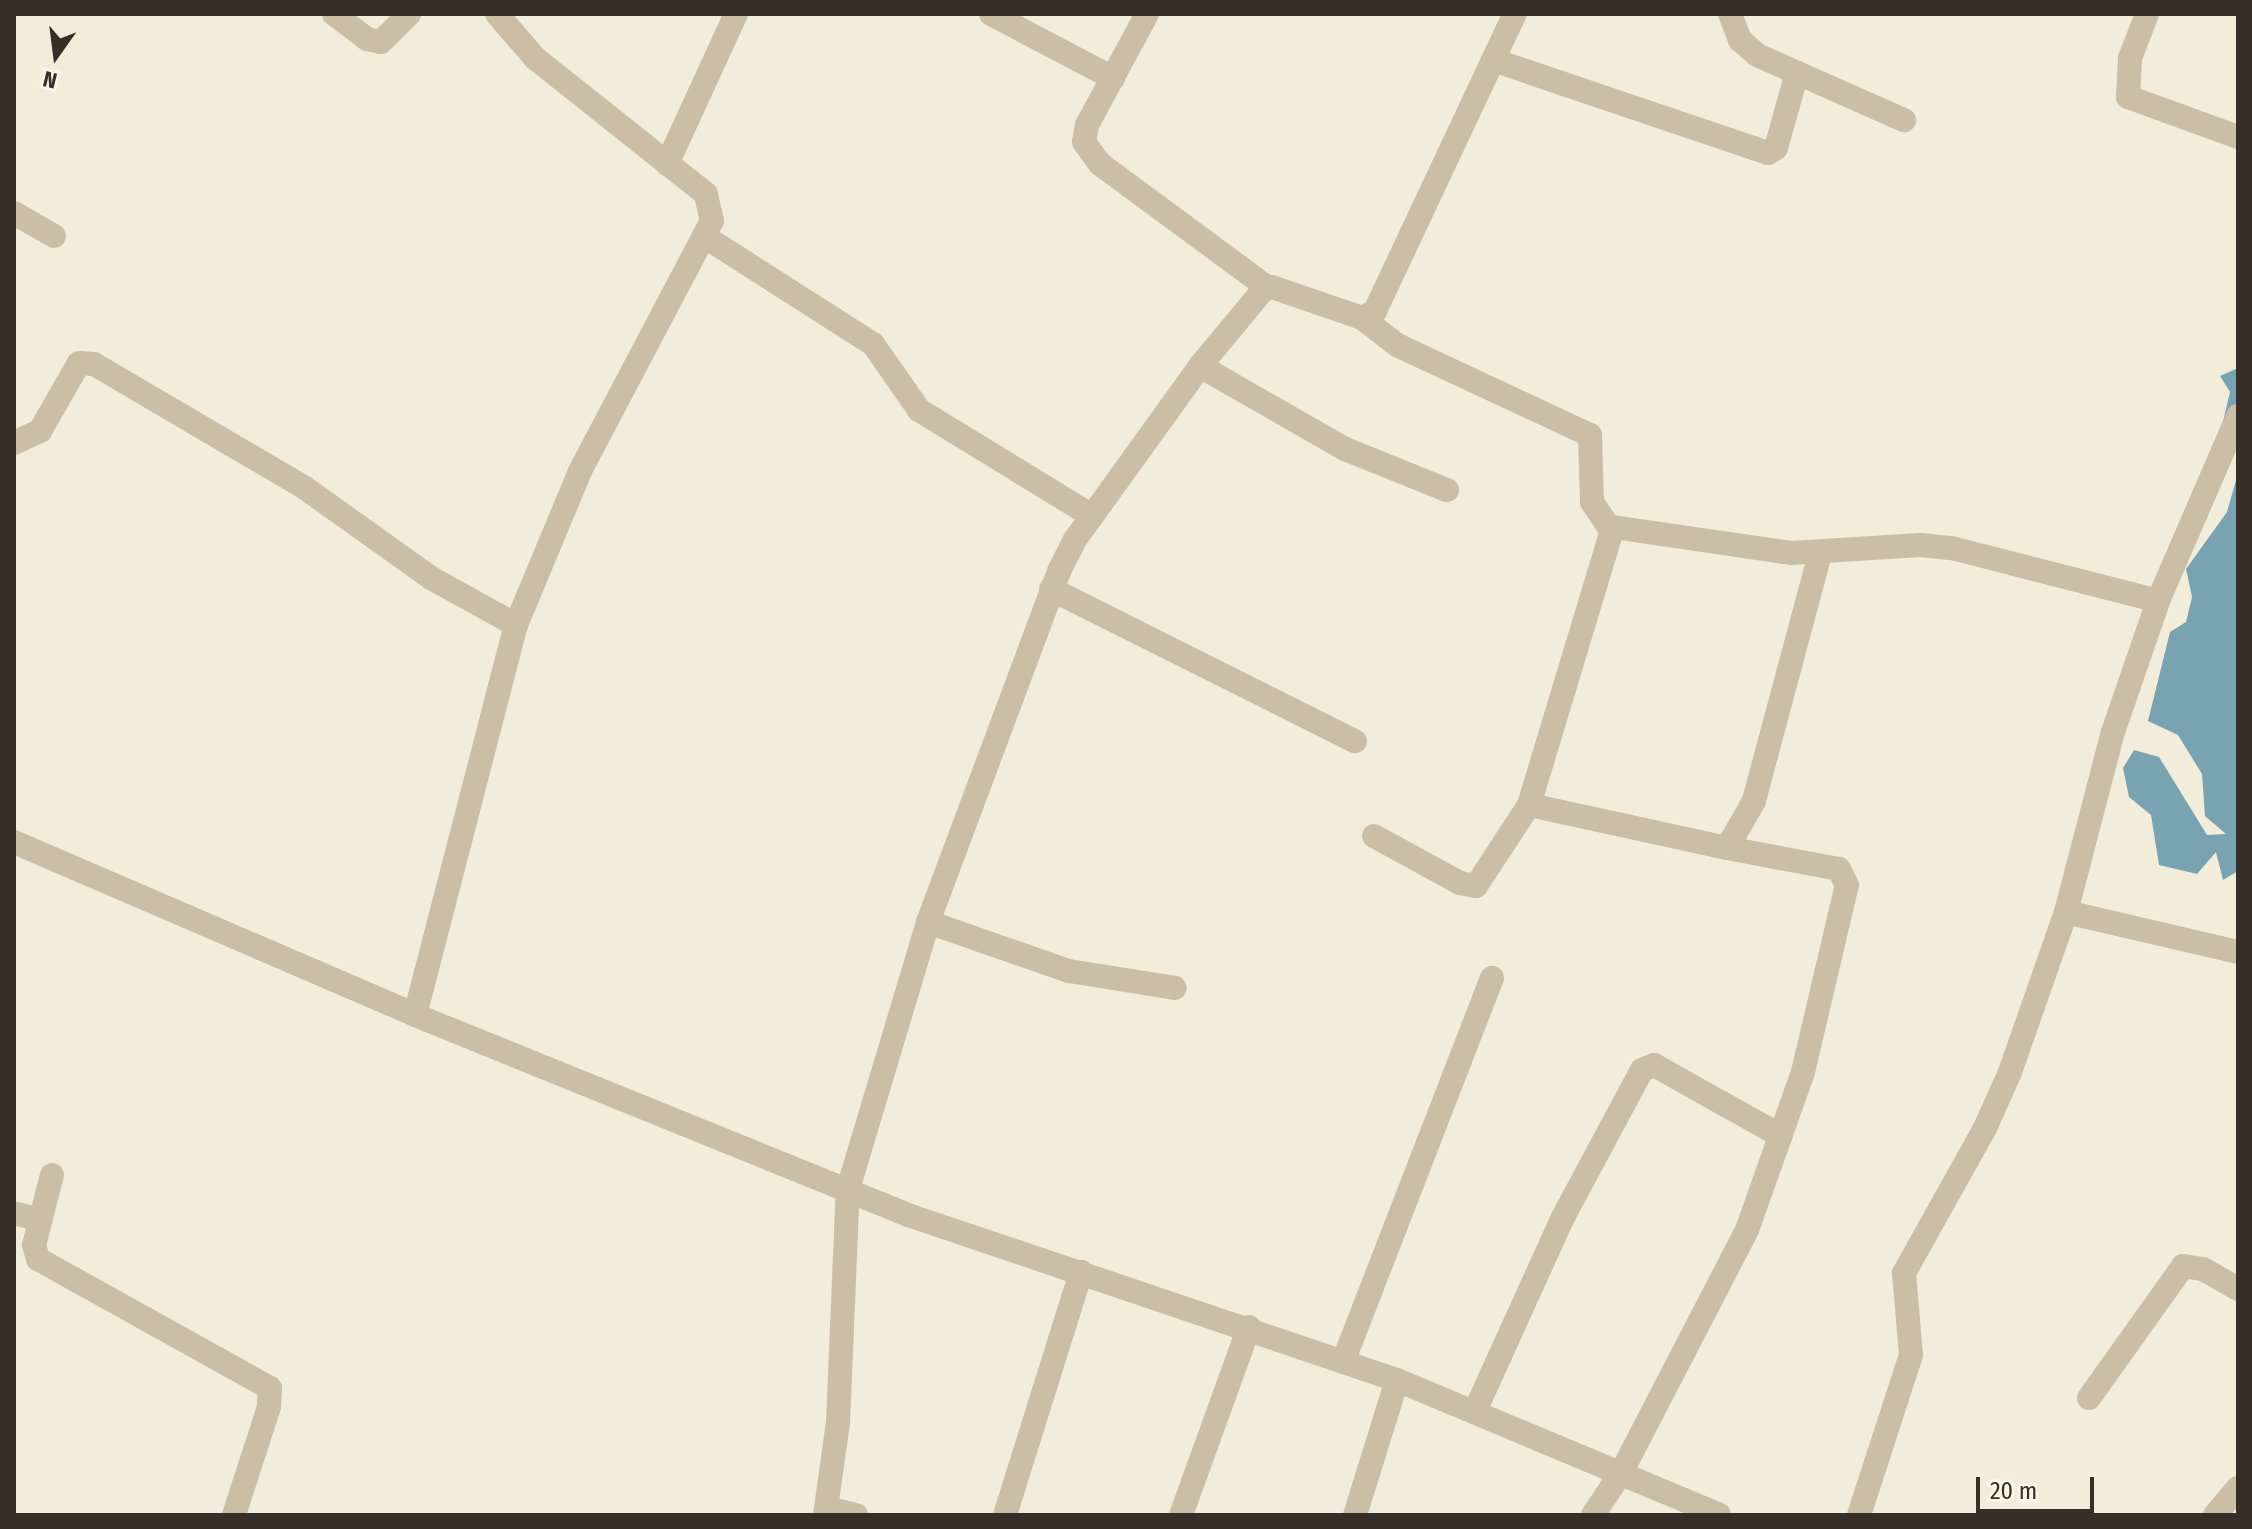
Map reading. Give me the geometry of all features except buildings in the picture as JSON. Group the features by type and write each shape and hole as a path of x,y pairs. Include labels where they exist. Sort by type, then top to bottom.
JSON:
{"street":[{"path":"334,14 367,39 381,42 409,14"},
{"path":"415,1015 516,625 580,471 707,238 710,200 535,58 497,14"},
{"path":"667,164 736,14"},
{"path":"991,14 1113,78"},
{"path":"1147,14 1087,125 1090,154 1268,288 1362,318 1397,345 1590,435 1592,502 1610,529"},
{"path":"1362,318 1375,311 1515,14"},
{"path":"1730,14 1745,46 1797,73 1904,120"},
{"path":"2147,14 2130,58 2128,97 2238,137"},
{"path":"1493,60 1768,153 1776,148 1797,73"},
{"path":"14,213 54,236"},
{"path":"707,238 873,344 919,410 1092,516"},
{"path":"856,1515 826,1512 838,1423 848,1189 928,922 1051,589 1092,516 1200,366 1268,288"},
{"path":"14,443 40,431 79,363 94,364 305,488 431,578 516,625"},
{"path":"1200,366 1345,449 1447,490"},
{"path":"1859,1515 1911,1355 1904,1273 1985,1128 2066,912 2113,732 2158,601 2238,416"},
{"path":"1374,836 1460,883 1476,886 1529,805 1610,529 1618,525 1820,554 1890,546 1952,548 2158,601"},
{"path":"1727,848 1754,801 1820,554"},
{"path":"1051,589 1355,741"},
{"path":"1529,805 1839,869 1846,879 1803,1072 1747,1230 1621,1473 1593,1515"},
{"path":"14,842 415,1015 908,1215 1249,1327 1397,1380 1719,1515"},
{"path":"2066,912 2238,952"},
{"path":"928,922 1069,971 1175,988"},
{"path":"1343,1362 1492,978"},
{"path":"1475,1411 1562,1219 1642,1070 1654,1065 1781,1136"},
{"path":"52,1175 34,1254 44,1265 270,1388 269,1407 234,1515"},
{"path":"14,1213 40,1220"},
{"path":"2089,1398 2183,1266 2203,1269 2238,1289"},
{"path":"1005,1515 1081,1272"},
{"path":"1181,1515 1249,1327"},
{"path":"1355,1515 1397,1380"},
{"path":"2215,1515 2238,1488"}],"water":[{"path":"2238,368 2238,449 2221,430 2230,392 2220,376"},
{"path":"2238,473 2238,871 2223,880 2216,852 2197,874 2159,865 2151,815 2129,797 2123,768 2134,750 2159,757 2207,835 2226,834 2205,816 2202,774 2178,735 2148,721 2170,632 2186,622 2192,597 2186,569 2227,512"}]}
